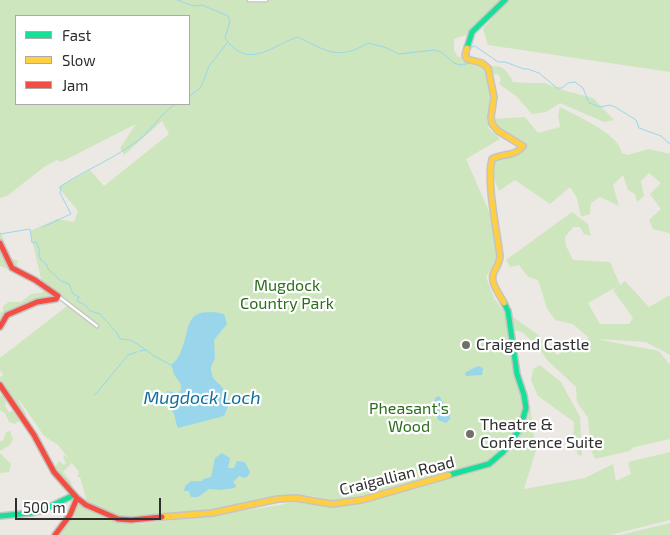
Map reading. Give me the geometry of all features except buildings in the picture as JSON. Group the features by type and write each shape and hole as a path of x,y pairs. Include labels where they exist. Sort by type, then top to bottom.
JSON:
{"street":[{"path":"249,0 266,0"},
{"name":"Craigallian Road","path":"76,496 86,505 102,514 118,519 131,520 212,513 278,499 296,498 342,504 456,474 493,462 503,452 520,429 526,408 516,368 508,311 492,280 500,261 490,163 494,158 514,154 521,150 523,146 498,131 492,124 491,116 494,97 487,67 471,60 465,55 470,36 505,0"},
{"path":"0,243 12,268 35,280 97,326"},
{"path":"0,327 7,315 37,302 56,299 58,296"},
{"path":"0,385 34,435 51,468 76,496"},
{"path":"0,516 43,510 76,496"},
{"path":"55,535 70,515 76,496"}],"green space":[{"name":"Mugdock Country Park","path":"0,0 501,0 466,35 454,39 454,50 458,57 476,57 486,69 491,93 488,128 500,139 466,159 490,214 497,258 486,277 494,298 506,315 516,374 523,400 524,413 518,429 502,451 487,462 390,490 337,501 313,496 283,495 209,510 119,517 102,512 87,502 80,477 77,477 79,472 72,463 63,472 71,482 72,491 54,469 59,461 64,465 66,464 64,455 69,459 58,445 44,436 18,398 26,416 22,415 0,380 0,377 3,375 1,370 0,373 0,358 67,306 59,299 60,296 42,283 30,231 57,219 74,222 78,211 58,187 90,170 104,186 169,134 162,121 124,155 120,148 136,124 61,162 57,160 44,167 7,196 0,198"},
{"path":"508,0 670,0 670,72 488,45 483,29"},
{"path":"491,66 505,70 513,82 544,83 593,98 614,120 604,122 560,103 546,112 532,114 516,96 499,84 501,80 498,74 491,75"},
{"path":"560,107 609,135 615,140 622,153 627,155 649,149 670,154 670,235 669,233 653,229 649,220 661,209 650,194 661,183 649,173 641,181 644,196 637,202 635,194 628,190 623,175 613,185 619,206 600,197 591,203 590,214 581,217 577,198 570,187 550,204 515,180 499,191 490,169 493,159 517,154 527,145 497,127 493,122 494,119 525,117 538,133 560,127 558,115"},
{"path":"572,212 588,224 591,236 584,234 580,227 573,227 565,237 566,246 573,260 610,262 620,285 625,281 649,307 670,295 670,355 646,342 596,339 659,351 670,365 670,439 634,447 629,451 595,459 591,450 588,418 577,402 576,387 548,361 536,344 522,332 513,330 513,317 537,334 557,355 589,338 573,324 555,320 547,308 538,280 528,277 519,265 510,267 506,260","holes":["618,286 613,290 633,318 629,324 600,324 588,303"]},
{"path":"0,231 11,258 18,261 16,267 8,269 0,266"},
{"path":"46,289 54,296 37,301 4,317 0,323 0,313 3,311 3,306 9,302 21,302 31,294 41,293"},
{"path":"540,365 561,382 580,417 582,456 578,455 573,438 574,422 538,396 531,380 533,369"},
{"path":"0,395 6,401 5,406 9,412 14,410 21,420 15,424 9,422 5,413 0,410"},
{"path":"530,406 536,450 524,489 585,478 613,464 616,481 631,474 628,462 670,452 670,520 610,535 60,535 73,517 79,502 104,517 123,523 139,524 210,516 293,502 334,506 354,504 456,476 496,462 505,454 521,433 528,417"},
{"path":"10,431 13,439 10,445 0,451 0,441 3,441 6,432"},
{"path":"0,453 11,464 9,472 0,473"},
{"path":"670,523 670,535 620,535"}],"water":[{"name":"Mugdock Loch","path":"215,312 224,314 227,324 214,340 215,358 211,371 213,378 222,387 230,402 224,416 178,428 174,414 164,397 167,391 177,393 181,390 181,384 174,375 171,365 180,353 192,319 201,313"},
{"path":"478,366 483,368 482,375 466,376 466,372"},
{"path":"439,396 450,414 450,419 446,423 438,420 434,404 435,398"},
{"path":"222,453 230,458 228,468 234,468 237,461 245,462 250,472 248,476 244,478 239,476 233,482 236,485 235,488 209,489 198,497 191,497 189,491 184,491 185,486 191,481 202,481 211,477 215,458"}],"waterway":[{"path":"177,0 194,6 202,5 228,16 230,21 225,38 234,48 251,55 269,50 298,37 333,52 348,52 368,43 387,48 399,54 434,50 441,52 454,63 460,65 471,62"},
{"path":"190,96 201,87 209,66 227,43"},
{"path":"470,58 469,51 475,46 498,62 505,62 539,73 557,88 562,88 568,83 575,82 583,88 589,103 600,107 610,105 615,107 636,120 639,128 661,136 670,144"},
{"path":"43,227 71,214 60,193 61,186 131,145 146,134 166,111 174,105"},
{"path":"0,234 30,229 32,243 36,242 41,260 61,281 69,284 73,294 79,297 77,301 85,305 90,311 100,314 120,339 136,343 171,365"},
{"path":"140,351 146,350"},
{"path":"95,395 128,355 137,352"}],"traffic: fast":[{"path":"467,48 472,32 505,0"},
{"path":"449,475 489,464 503,452 520,429 526,408 517,374 508,311 504,303"},
{"path":"0,516 43,510 74,495"}],"traffic: slow":[{"path":"467,48 465,55 467,59 482,63 488,68 494,97 491,117 492,124 498,131 523,146 516,152 492,159 490,168 491,193 500,256 493,280 495,288 504,303"},
{"path":"162,517 212,513 278,499 296,498 332,504 362,500 449,475"}],"traffic: jam":[{"path":"0,243 12,268 35,280 58,296 56,299 37,302 7,315 0,327"},
{"path":"0,385 34,435 54,472 77,498 86,505 118,519 131,520 162,517"},
{"path":"55,535 70,515 77,498"}],"place":[{"name":"Craigend Castle","path":"466,345"},
{"name":"Theatre & Conference Suite","path":"470,434"}],"park label":[{"name":"Pheasant's Wood","path":"409,418"}]}
